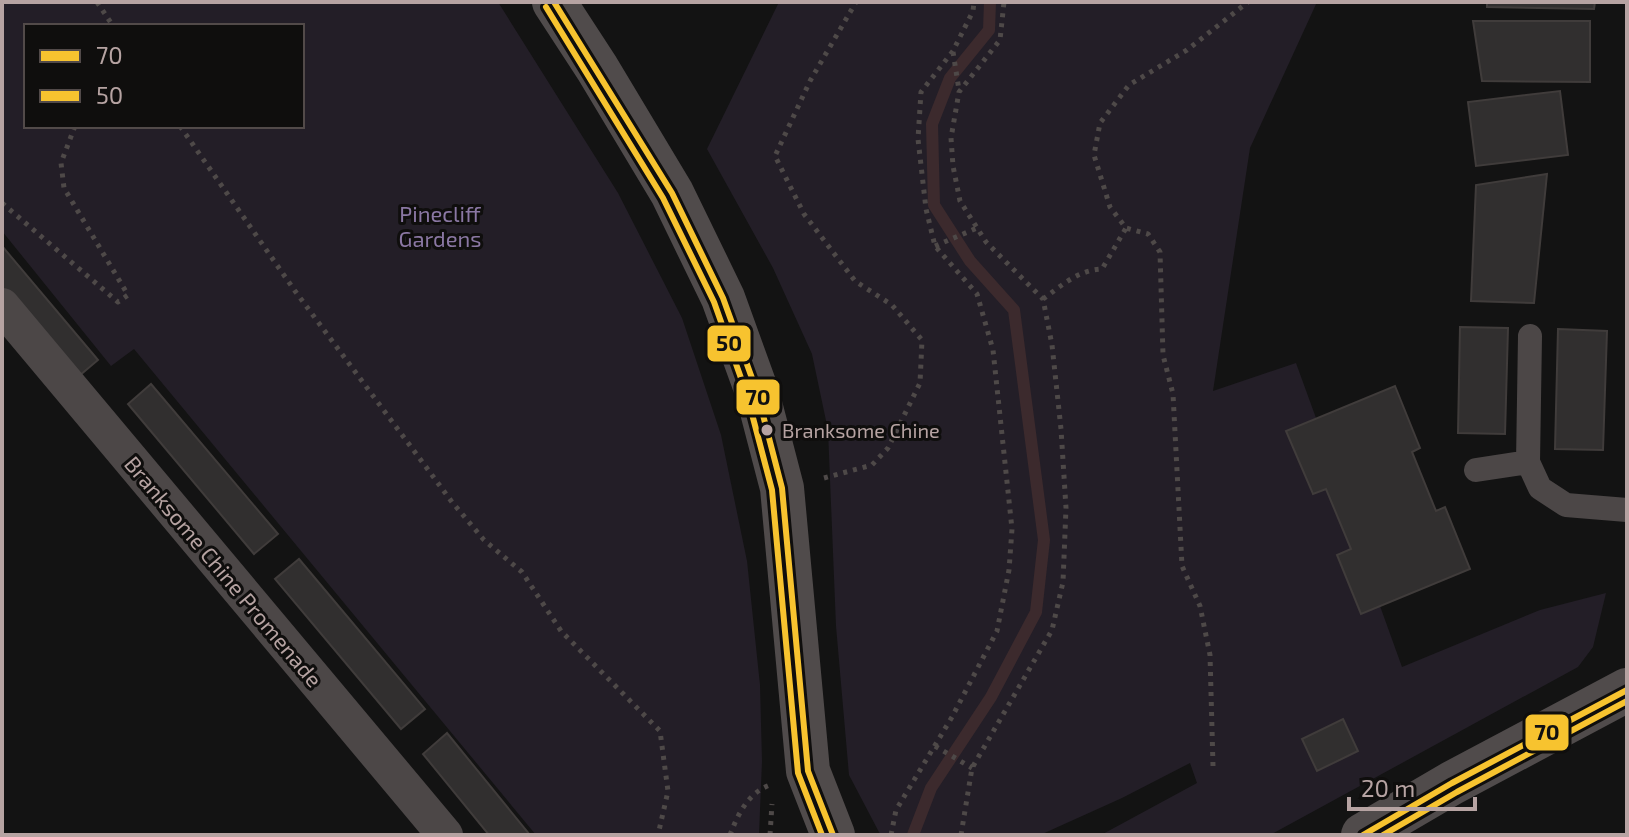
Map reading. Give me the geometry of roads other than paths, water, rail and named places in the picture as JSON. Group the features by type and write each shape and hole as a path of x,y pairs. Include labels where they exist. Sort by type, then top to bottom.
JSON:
{"main road":[{"path":"554,2 672,193 723,298 757,392 782,488 808,771 833,835"},
{"path":"1363,835 1452,783 1627,690"}],"street":[{"name":"Branksome Chine Promenade","path":"2,306 445,835"}],"lane":[{"path":"1530,336 1528,462 1540,488 1566,505 1627,510"},
{"path":"1476,470 1528,462"}],"waterway":[{"path":"913,835 931,788 991,697 1036,612 1044,540 1014,310 970,261 934,205 932,124 950,78 989,30 990,2"}],"place":[{"name":"Branksome Chine","path":"767,430"}],"park label":[{"name":"Pinecliff Gardens","path":"440,226"}]}
